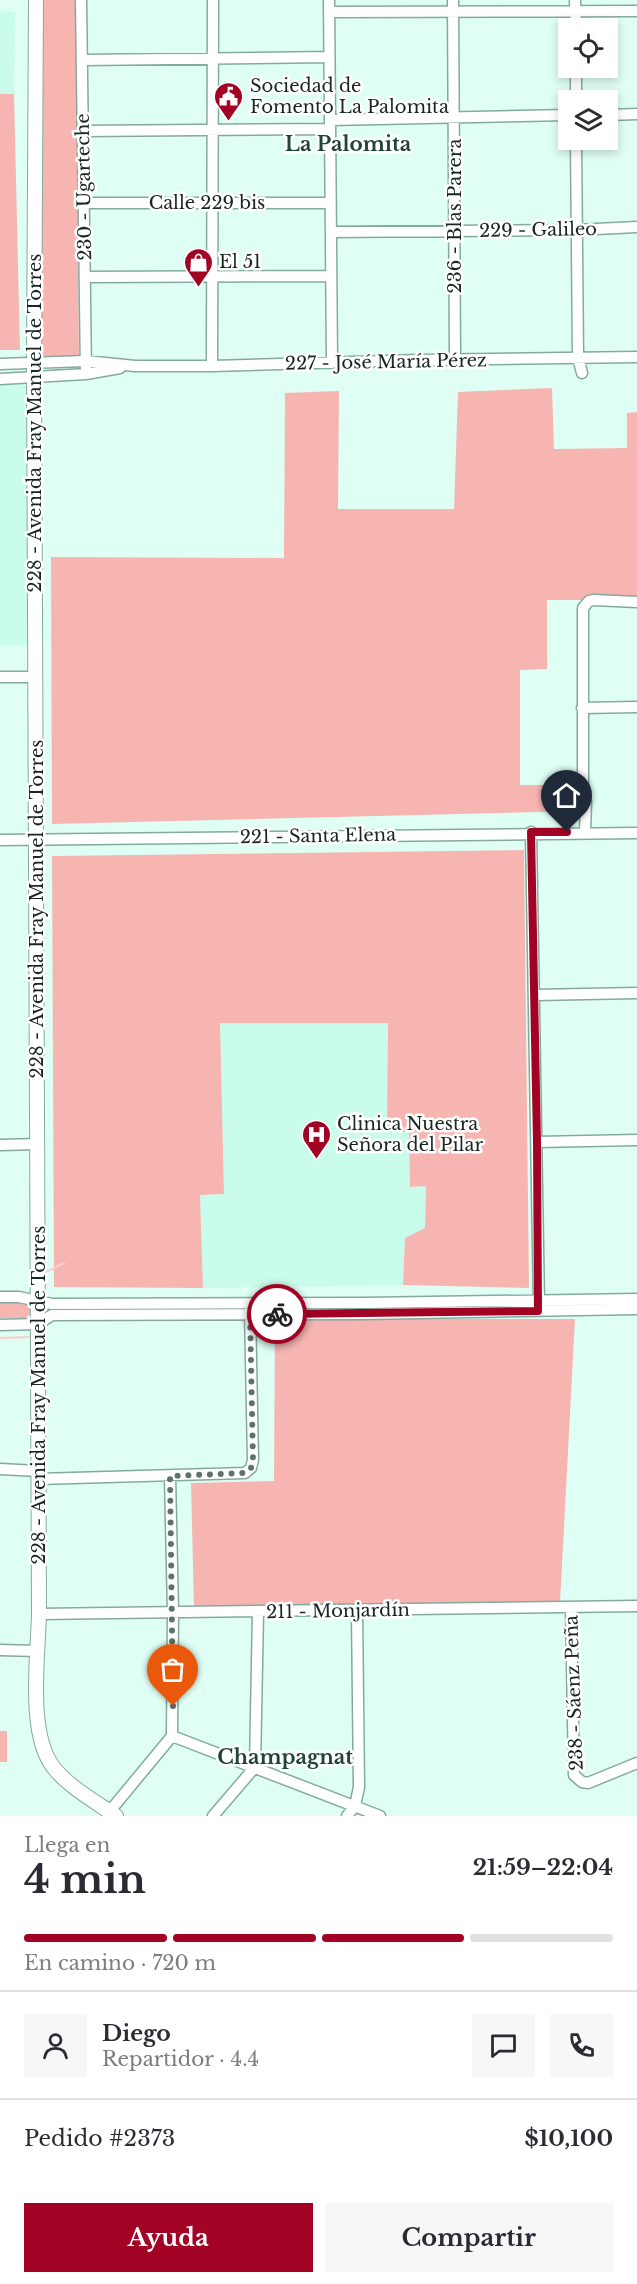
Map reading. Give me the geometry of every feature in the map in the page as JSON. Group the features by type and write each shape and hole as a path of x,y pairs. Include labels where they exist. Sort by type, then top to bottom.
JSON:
{"main road":[{"name":"228 - Avenida Fray Manuel de Torres","path":"36,0 34,377 38,1144 39,1614 37,1718 42,1747 48,1760 62,1777 107,1814"}],"street":[{"name":"230 - Ugarteche","path":"81,0 86,374"},
{"path":"212,366 213,0"},
{"path":"328,0 332,363"},
{"name":"236 - Blas Parera","path":"453,0 455,360"},
{"path":"329,12 453,12 575,5 637,11"},
{"path":"82,60 329,57"},
{"path":"618,115 637,114"},
{"path":"83,131 213,130 454,117 558,116"},
{"path":"576,150 578,357 582,373"},
{"name":"Calle 229 bis","path":"84,203 330,203"},
{"name":"229 - Galileo","path":"332,232 576,230 637,227"},
{"path":"85,277 331,276"},
{"name":"227 - José María Pérez","path":"0,364 86,361 135,366 212,366 637,357"},
{"name":"227 - José María Pérez","path":"0,379 86,374 135,366"},
{"path":"585,832 585,807 589,782 585,707 589,607 594,600 637,602"},
{"path":"0,677 35,677"},
{"path":"585,707 637,707"},
{"path":"531,832 538,1306"},
{"name":"221 - Santa Elena","path":"0,840 637,832"},
{"path":"535,995 637,993"},
{"path":"537,1142 637,1140"},
{"path":"0,1145 38,1144"},
{"path":"0,1297 38,1300 52,1304 250,1308 538,1306 637,1309"},
{"path":"538,1306 637,1299"},
{"path":"0,1324 38,1324 52,1315 250,1308"},
{"path":"0,1469 38,1475 170,1476 245,1473 251,1468 253,1460 250,1308"},
{"path":"107,1814 172,1736 173,1612 170,1476"},
{"name":"211 - Monjardín","path":"39,1614 637,1606"},
{"name":"238 - Sáenz Peña","path":"571,1607 574,1775 577,1779 588,1783 637,1763"},
{"path":"347,1816 355,1806 359,1786 357,1611"},
{"path":"213,1816 255,1767 258,1612"},
{"path":"0,1650 38,1651"},
{"path":"172,1736 380,1816"}],"shaded area":[{"path":"42,0 76,0 79,365 42,366"},
{"path":"0,12 15,12 14,94 0,94"},
{"path":"0,94 14,94 20,350 0,350"},
{"path":"0,382 19,382 30,389 29,645 0,645"},
{"path":"552,388 554,449 627,448 627,413 637,412 637,600 547,600 547,669 520,670 520,785 550,785 564,801 577,801 578,811 52,824 51,557 284,558 285,393 339,391 338,509 454,509 458,392"},
{"path":"524,850 529,1288 403,1285 405,1238 425,1228 426,1186 410,1187 409,1132 387,1132 388,1023 220,1023 224,1194 200,1195 203,1288 54,1287 52,856"},
{"name":"Clinica Nuestra Señora del Pilar","path":"220,1023 388,1023 387,1131 409,1132 410,1186 426,1186 425,1228 405,1238 403,1285 203,1288 200,1195 224,1194"},
{"path":"0,1299 32,1304 32,1313 25,1318 0,1318"},
{"path":"275,1319 575,1319 560,1602 194,1609 191,1483 274,1481"},
{"path":"0,1731 7,1731 7,1762 0,1762"}],"waterway":[{"path":"44,1282 44,1273 64,1263"},
{"path":"0,1338 32,1337"}],"way so far":[{"path":"173,1706 170,1476 245,1473 251,1468 253,1460 250,1314 277,1314"}],"place":[{"name":"Sociedad de Fomento La Palomita","path":"229,122"},
{"name":"El 51","path":"198,288"},
{"name":"Clinica Nuestra Señora del Pilar","path":"316,1160"}],"district":[{"name":"La Palomita","path":"348,144"},
{"name":"Champagnat","path":"285,1757"}],"route":[{"path":"277,1314 538,1311 531,832 567,832"}]}
